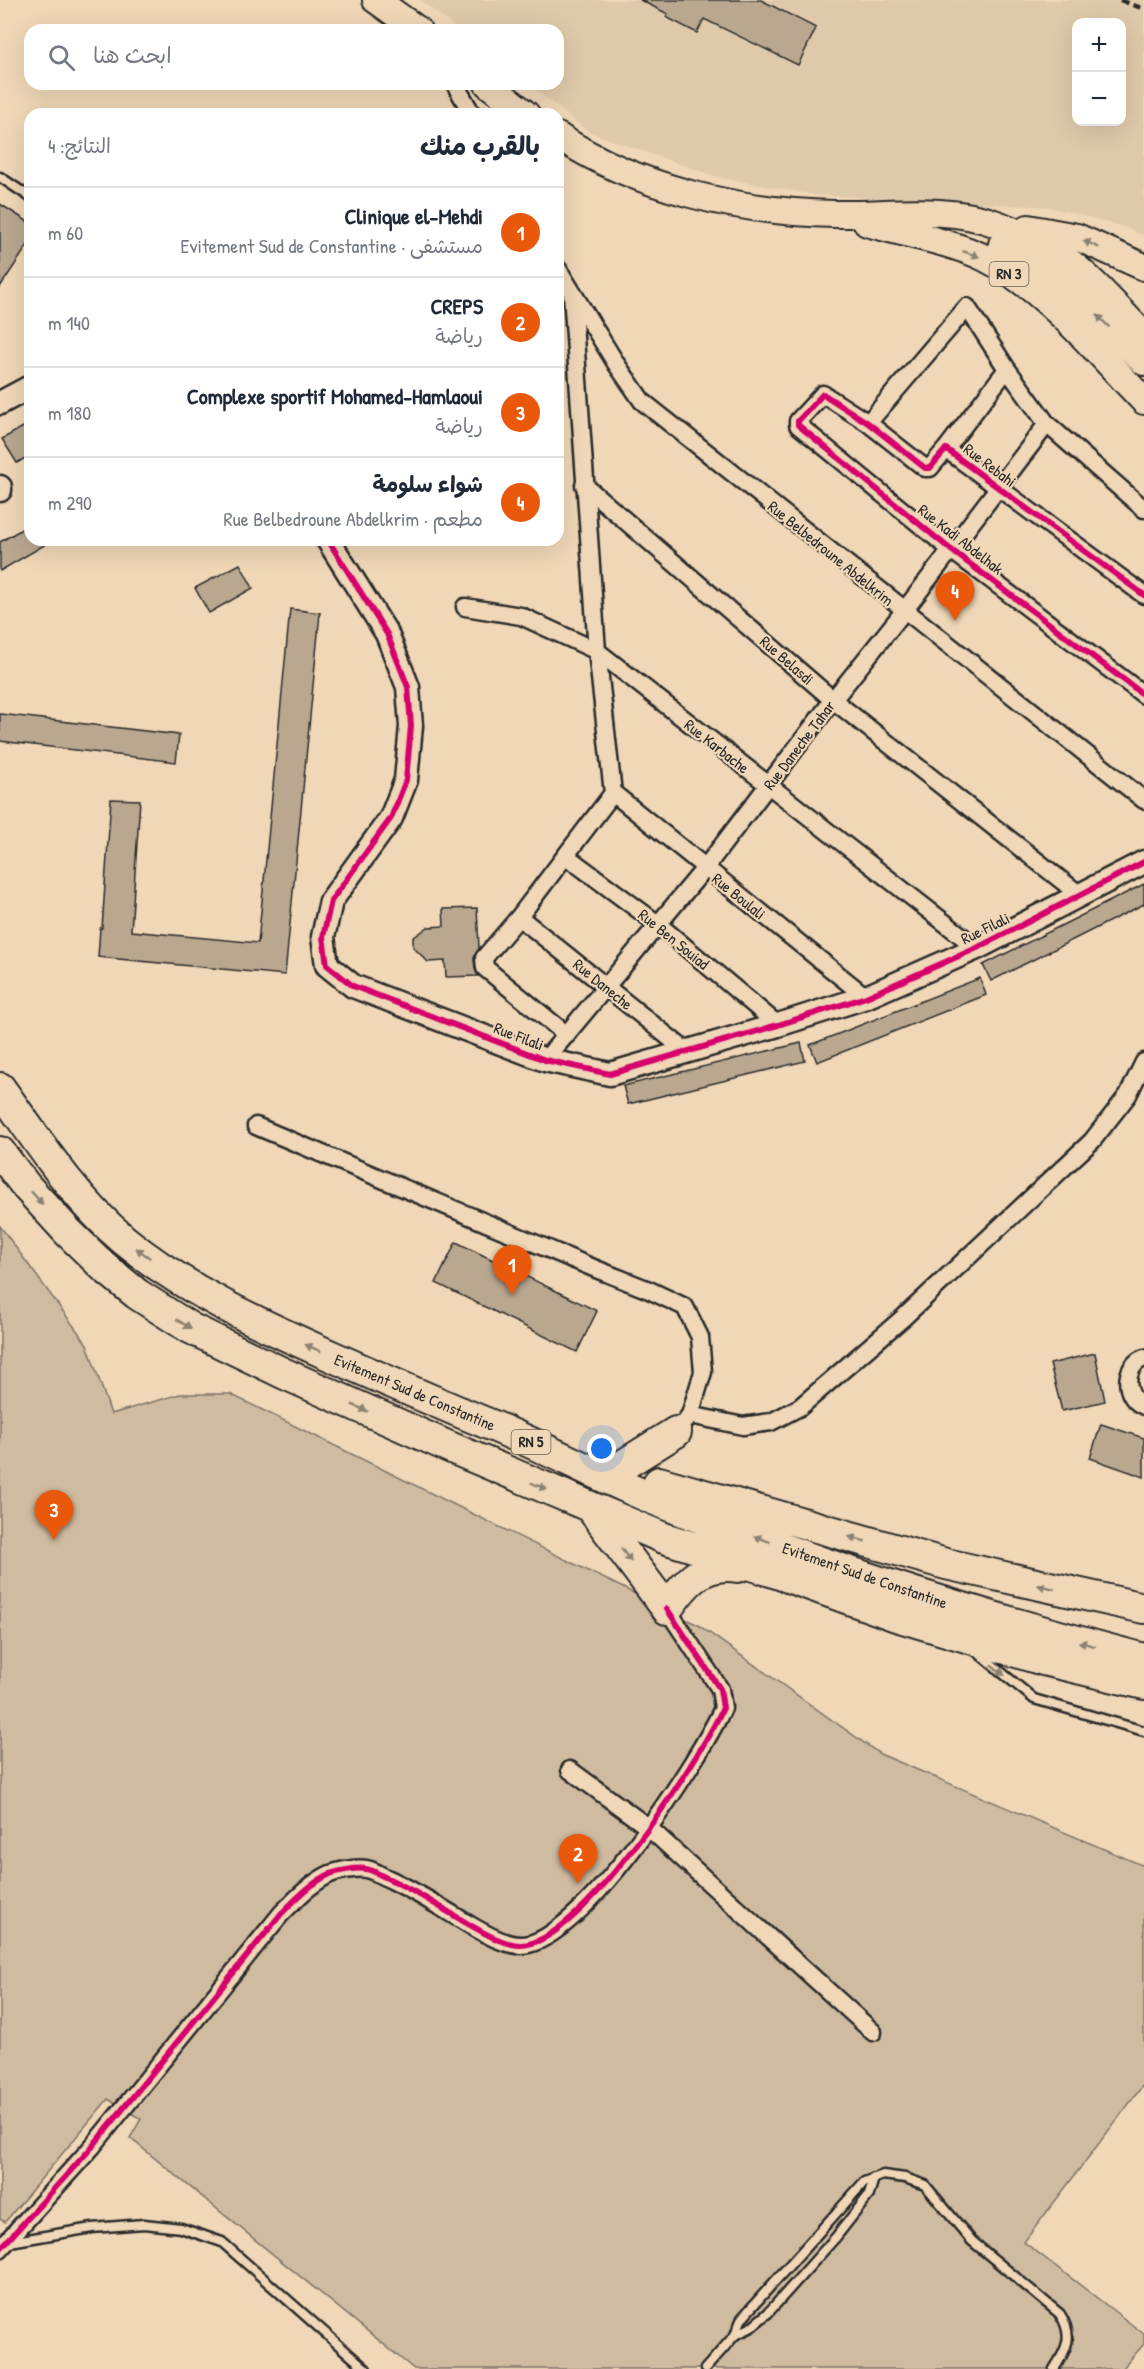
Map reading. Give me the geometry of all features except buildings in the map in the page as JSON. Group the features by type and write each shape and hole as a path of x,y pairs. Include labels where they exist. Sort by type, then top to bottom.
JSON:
{"highway":[{"name":"Evitement Sud de Constantine","path":"0,1088 73,1190 123,1239 181,1281 273,1330 542,1446 657,1500 852,1572 1008,1623 1144,1659"},
{"name":"Evitement Sud de Constantine","path":"0,1152 26,1186 67,1231 136,1294 190,1328 306,1384 664,1538 774,1572 896,1616 1043,1660 1144,1684"},
{"path":"617,1469 683,1423"},
{"path":"672,1486 661,1464 683,1423"},
{"path":"542,1446 672,1486 946,1564 1144,1608"},
{"path":"591,1508 667,1609 688,1582 697,1573 708,1568 731,1566 774,1572"}],"main road":[{"path":"376,0 410,24"},
{"path":"496,90 518,108"},
{"name":"RN 3","path":"564,140 582,152 643,179 701,196 776,211 834,214 989,237 1025,255 1064,283 1144,362"},
{"path":"834,214 960,213 997,224 1077,237 1144,267"},
{"name":"RN 3","path":"834,214 985,258 1031,289 1086,340 1144,401"},
{"path":"997,224 1051,249 1067,261 1144,335"}],"street":[{"path":"458,90 469,108"},
{"name":"Rue Belbedroune Abdelkrim","path":"564,280 642,401 904,612 1144,800"},
{"path":"567,1035 485,968 484,958 519,917 613,793 597,651 572,294"},
{"path":"868,423 967,308 1047,424 1144,509"},
{"path":"946,449 1007,369"},
{"path":"0,403 24,390"},
{"name":"Rue Rebahi","path":"823,394 868,423 925,468 930,468 946,449 996,488 1142,589"},
{"name":"Rue Kadi Abdelhak","path":"823,394 798,421 798,425 951,549 1144,695"},
{"name":"Rue Daneche Tahar","path":"545,1060 705,868 1047,424"},
{"name":"Rue Belasdi","path":"584,485 833,700 1080,895"},
{"name":"Rue Filali","path":"331,546 387,634 408,687 411,726 406,780 391,818 331,901 323,937 327,965 352,986 545,1060 610,1074 866,997 977,948 1144,862"},
{"name":"Rue Karbache","path":"465,607 521,616 597,651 977,948"},
{"name":"Rue Boulali","path":"613,793 866,997"},
{"name":"Rue Ben Souiad","path":"566,856 659,925 778,1025"},
{"name":"Rue Daneche","path":"519,917 686,1052"},
{"path":"256,1126 685,1307 700,1337 703,1372 683,1423 742,1426 771,1422 800,1407 904,1317 1092,1141 1128,1095 1144,1062"},
{"path":"1144,1358 1137,1360 1130,1369 1128,1381 1130,1393 1136,1402 1144,1406"},
{"path":"3,2246 99,2137 281,1914 308,1888 332,1873 365,1868 404,1885 482,1932 517,1946 532,1945 583,1908 612,1876 649,1828 723,1708 720,1689 667,1609"},
{"path":"570,1770 649,1828 873,2032"}],"lane":[{"path":"0,177 24,193"},
{"path":"953,1633 1034,1699 1144,1731"},
{"path":"705,2369 735,2335 742,2318 797,2254 864,2182 883,2175 925,2185 972,2241 1060,2314 1067,2325 1068,2334 1065,2352 1054,2369"},
{"path":"735,2335 750,2328 768,2313 836,2237 862,2206 869,2195 874,2178"},
{"path":"3,2246 92,2228 144,2224 182,2228 222,2242 366,2369"}],"shaded area":[{"path":"420,0 1144,0 1144,236 1128,228 1050,207 816,195 717,177 589,132 564,112 564,108 558,108 536,90 564,90 564,24 450,24"},
{"path":"0,1226 87,1344 111,1414 180,1394 230,1394 698,1625 880,1754 1144,1866 1144,2084 1024,2242 1144,2334 1144,2344 1122,2369 414,2369 130,2138 141,2119 108,2099 5,2222 0,2219"}],"railway":[{"path":"1120,0 1144,9"}],"cycle path":[{"path":"1144,595 946,449 930,468 925,468 868,423 823,394 798,421 798,425 950,549 1144,695"},
{"path":"332,546 387,634 408,687 411,726 406,780 391,818 331,901 323,937 327,965 353,986 545,1060 610,1074 866,997 977,948 1144,862"},
{"path":"0,2249 92,2147 281,1914 316,1882 334,1873 348,1870 371,1870 419,1894 488,1935 501,1941 521,1945 546,1937 574,1915 605,1884 664,1806 690,1767 723,1708 720,1689 667,1609"}],"place":[{"name":"شواء سلومة","path":"955,621"},
{"name":"Clinique el-Mehdi","path":"512,1295"},
{"name":"Complexe sportif Mohamed-Hamlaoui","path":"54,1540"},
{"name":"CREPS","path":"578,1884"}]}
